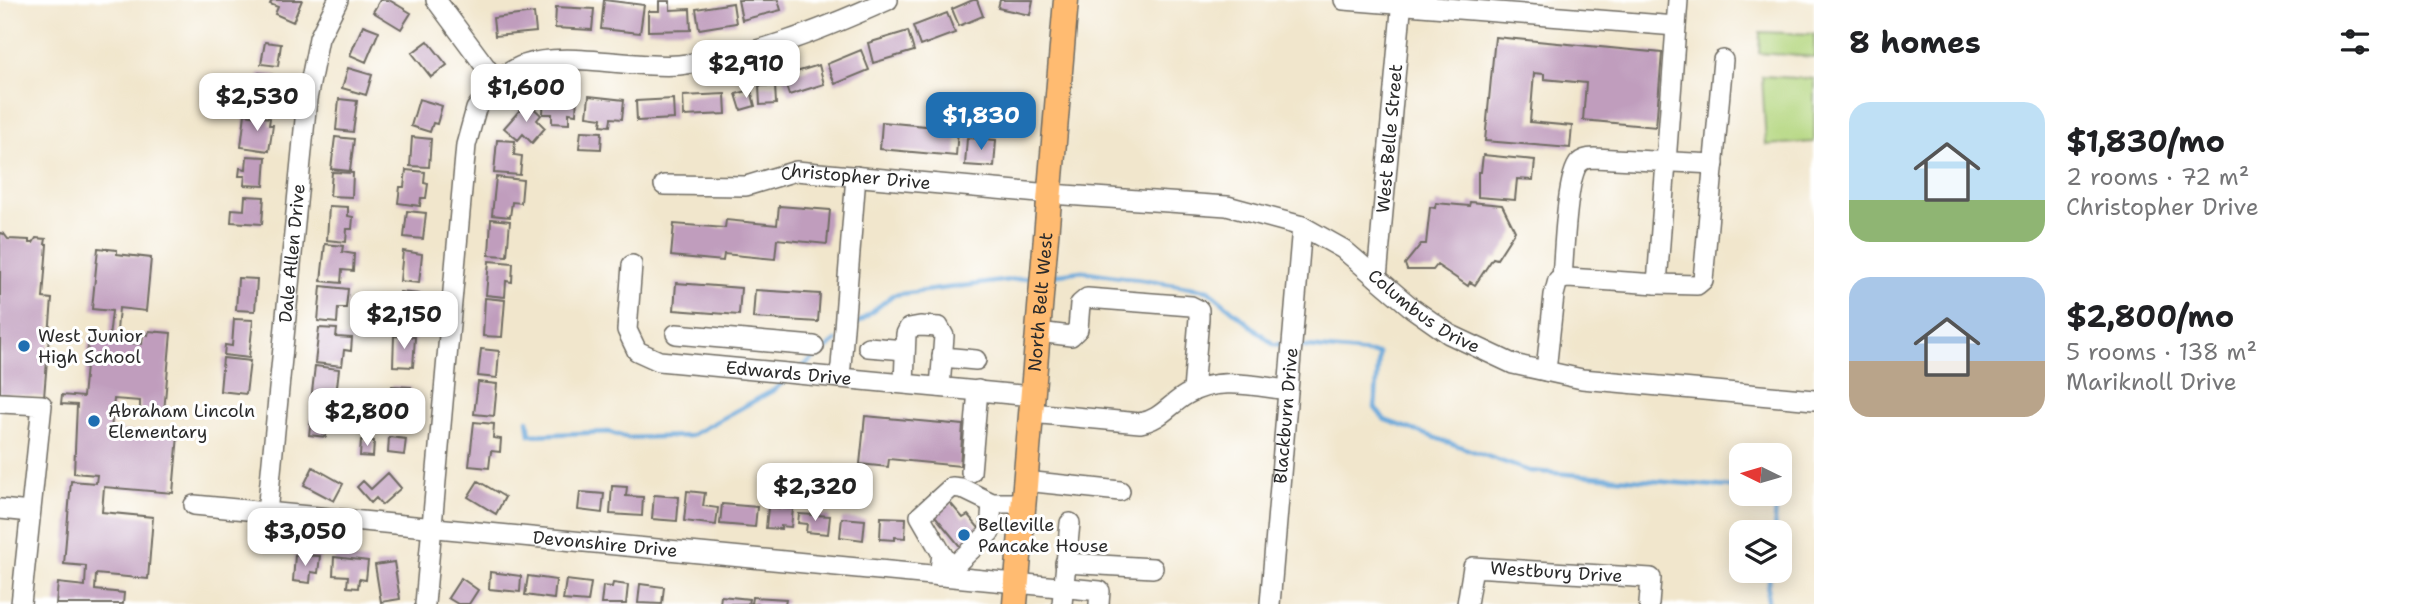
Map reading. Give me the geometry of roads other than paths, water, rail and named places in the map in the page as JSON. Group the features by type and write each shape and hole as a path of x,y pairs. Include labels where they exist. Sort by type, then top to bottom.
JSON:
{"main road":[{"name":"North Belt West","path":"1016,594 1066,0"}],"street":[{"name":"Dale Allen Drive","path":"267,513 307,99 319,38 338,0"},
{"path":"436,0 496,81"},
{"path":"425,604 466,145 476,109 496,81 523,65 554,60 676,65 731,57 779,45 888,0"},
{"path":"1344,0 1676,26"},
{"path":"1657,284 1678,0"},
{"name":"West Belle Street","path":"1377,278 1402,3"},
{"path":"1546,371 1558,280 1562,278 1697,285 1703,280 1723,60"},
{"path":"1562,278 1571,180 1579,163 1587,158 1594,158 1714,164"},
{"name":"Christopher Drive","path":"664,186 746,186 796,171 1050,194"},
{"path":"838,377 856,176"},
{"name":"Columbus Drive","path":"1050,194 1227,206 1301,226 1343,249 1412,309 1449,334 1513,365 1582,379 1814,400"},
{"name":"Blackburn Drive","path":"1270,604 1301,226"},
{"name":"Edwards Drive","path":"632,265 627,330 637,351 659,361 978,390 1032,404 1140,423 1153,421 1193,391"},
{"path":"1038,332 1071,336 1078,329 1080,304 1087,298 1191,306 1199,310 1193,391"},
{"path":"904,383 909,328 939,327 944,336 940,387"},
{"path":"676,334 814,345"},
{"path":"743,369 746,340"},
{"path":"868,347 905,350"},
{"path":"942,357 976,360"},
{"path":"1193,391 1218,383 1288,390"},
{"path":"971,472 978,390"},
{"path":"0,403 42,405 21,604"},
{"path":"992,503 990,532 956,564 949,564 920,516 952,486 992,503 1024,492 1120,491"},
{"name":"Devonshire Drive","path":"194,505 939,576 1016,594 1063,596 1100,591 1099,604"},
{"path":"0,509 30,512"},
{"path":"1063,596 1070,523"},
{"path":"939,576 942,554"},
{"path":"1065,563 1153,568"},
{"name":"Westbury Drive","path":"1467,604 1473,568 1651,578 1648,604"}],"waterway":[{"path":"1052,275 1081,271 1208,290 1273,344 1285,345"},
{"path":"853,327 893,295 1033,277"},
{"path":"801,368 836,341"},
{"path":"1297,346 1379,354 1375,408 1385,420 1529,471 1729,487"},
{"path":"528,420 530,435 609,432 627,438 690,436 774,390 786,380"},
{"path":"1775,520 1776,506"},
{"path":"1767,604 1769,583"}],"place":[{"name":"West Junior High School","path":"24,346"},
{"name":"Abraham Lincoln Elementary","path":"94,421"},
{"name":"Belleville Pancake House","path":"964,535"}]}
